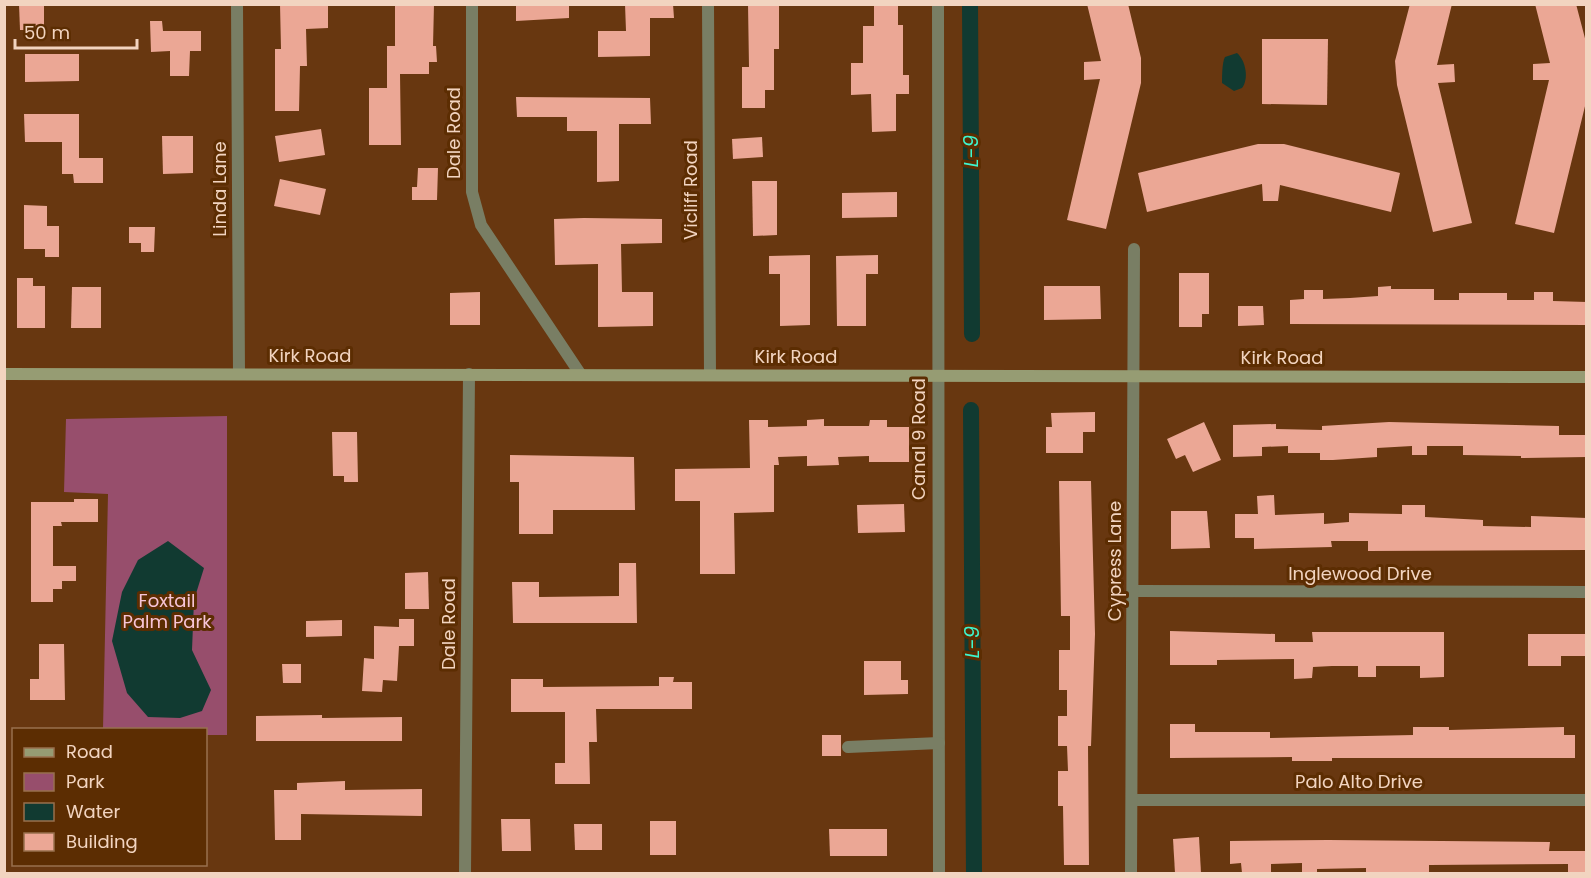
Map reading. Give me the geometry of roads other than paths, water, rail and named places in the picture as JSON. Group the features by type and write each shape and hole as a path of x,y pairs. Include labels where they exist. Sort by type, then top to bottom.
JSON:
{"street":[{"name":"Linda Lane","path":"237,4 239,374"},
{"name":"Dale Road","path":"472,4 472,192 476,211 481,225 581,375"},
{"name":"Vicliff Road","path":"708,4 710,375"},
{"name":"Canal 9 Road","path":"938,4 936,375 939,873"},
{"name":"Cypress Lane","path":"1131,873 1134,249"},
{"name":"Kirk Road","path":"4,374 1587,377"},
{"name":"Dale Road","path":"465,873 469,374"},
{"name":"Inglewood Drive","path":"1133,591 1587,592"},
{"path":"848,747 939,743"},
{"name":"Palo Alto Drive","path":"1132,800 1587,800"}],"water":[{"path":"1237,53 1243,61 1246,75 1242,88 1234,91 1222,83 1222,70 1225,57"},
{"path":"168,541 204,568 194,600 192,650 211,690 202,711 180,718 148,717 127,693 112,641 122,592 138,560"}],"waterway":[{"name":"L-9","path":"970,4 972,334"},
{"name":"L-9","path":"971,410 974,874"}],"park label":[{"name":"Foxtail Palm Park","path":"167,611"}]}
